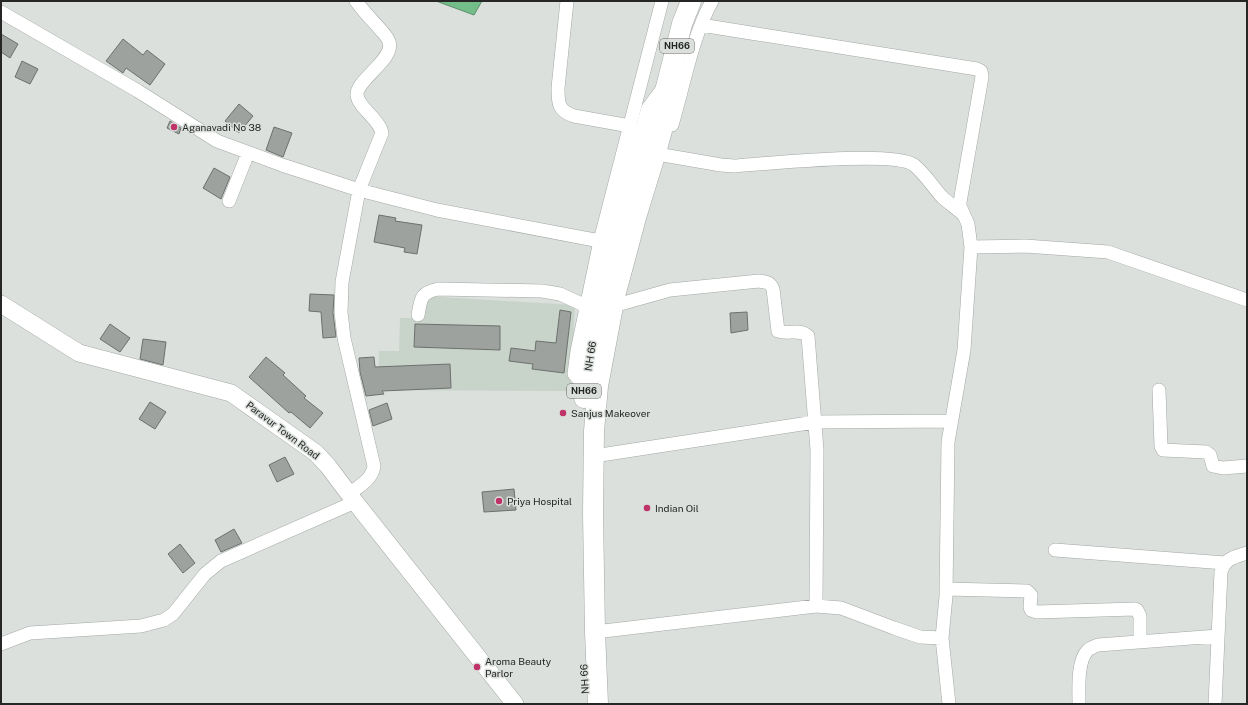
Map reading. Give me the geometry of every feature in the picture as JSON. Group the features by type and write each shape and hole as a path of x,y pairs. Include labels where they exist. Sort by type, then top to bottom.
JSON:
{"highway":[{"name":"NH 66","path":"598,704 593,513 594,431 598,386 613,306 667,112 665,91 682,24 692,1"},
{"name":"NH 66","path":"585,704 582,650 581,479 582,432 586,381 594,327 612,251 651,110 665,91"}],"main road":[{"name":"Paravur Town Road","path":"1,304 79,353 232,393 316,453 328,466 515,704"}],"street":[{"path":"1,644 30,633 141,626 164,620 173,614 205,574 221,561 352,498 372,475 374,466 344,338 341,312 342,282 358,190 382,134 378,124 358,99 357,93 360,86 387,54 390,46 387,37 356,1"},
{"path":"567,1 558,88 558,101 561,108 565,113 574,116 630,126"},
{"path":"586,381 578,379 574,373 586,306 600,241 662,1"},
{"path":"641,201 652,192 695,41 712,1"},
{"path":"1,12 138,91 217,141 282,165 358,190 436,210 600,241"},
{"path":"701,25 981,71 982,77 960,202 960,206 968,224 971,247 964,350 948,442 946,589 942,638 949,704"},
{"path":"229,201 248,152"},
{"path":"663,155 734,166 822,160 879,158 900,160 913,164 943,198 965,216"},
{"path":"971,247 1025,246 1108,252 1247,300"},
{"path":"613,306 670,290 759,281 771,284 773,289 778,331 784,333 802,332 808,336 817,450 816,606"},
{"path":"418,315 423,296 426,293 438,289 542,290 560,294 586,306"},
{"path":"1159,390 1161,446 1163,450 1206,452 1210,455 1213,466 1219,468 1247,466"},
{"path":"594,456 815,422 951,421"},
{"path":"1055,550 1225,563"},
{"path":"1215,704 1221,572 1225,563 1247,553"},
{"path":"946,589 1027,591 1031,595 1031,610 1037,612 1135,609 1140,616 1140,642"},
{"path":"595,632 816,606 841,608 920,637 942,638"},
{"path":"1079,704 1082,660 1086,652 1091,648 1098,645 1218,636"}],"shaded area":[{"path":"436,1 482,1 474,15"},
{"path":"424,296 575,305 570,391 378,390 379,351 399,351 400,318 424,318"}],"building":[{"path":"1,34 18,44 10,58 1,52"},
{"path":"123,39 143,55 147,50 165,64 150,85 126,68 123,73 106,61"},
{"path":"22,61 38,69 30,84 15,77"},
{"path":"239,104 253,116 239,133 225,121"},
{"name":"Aganavadi No 38","path":"170,121 181,128 179,134 167,128"},
{"path":"274,127 292,133 283,157 266,150"},
{"path":"214,168 230,177 221,199 203,188"},
{"path":"379,215 396,218 395,221 422,225 417,254 404,252 405,248 374,242"},
{"path":"310,294 334,295 333,313 336,337 323,338 321,312 309,311"},
{"path":"560,310 571,312 564,373 532,369 533,364 509,361 511,348 535,351 536,341 556,343"},
{"path":"747,312 748,330 731,333 730,313"},
{"path":"110,324 130,338 120,352 100,339"},
{"path":"415,324 500,326 500,350 414,347"},
{"path":"143,339 166,342 163,365 140,359"},
{"path":"266,357 285,373 283,375 306,396 304,398 323,413 310,428 291,412 289,413 249,377"},
{"path":"374,357 375,367 450,364 451,388 382,391 384,394 366,396 360,372 359,358"},
{"path":"150,402 166,412 155,429 139,419"},
{"path":"387,403 392,419 373,426 369,410"},
{"path":"285,457 294,474 277,482 269,465"},
{"name":"Priya Hospital","path":"514,489 516,510 484,512 482,492"},
{"path":"234,529 242,543 221,552 215,540"},
{"path":"180,544 195,563 183,573 168,554"}],"place":[{"name":"Aganavadi No 38","path":"174,127"},
{"name":"Sanjus Makeover","path":"563,413"},
{"name":"Priya Hospital","path":"499,501"},
{"name":"Indian Oil","path":"647,508"},
{"name":"Aroma Beauty Parlor","path":"477,667"}]}
